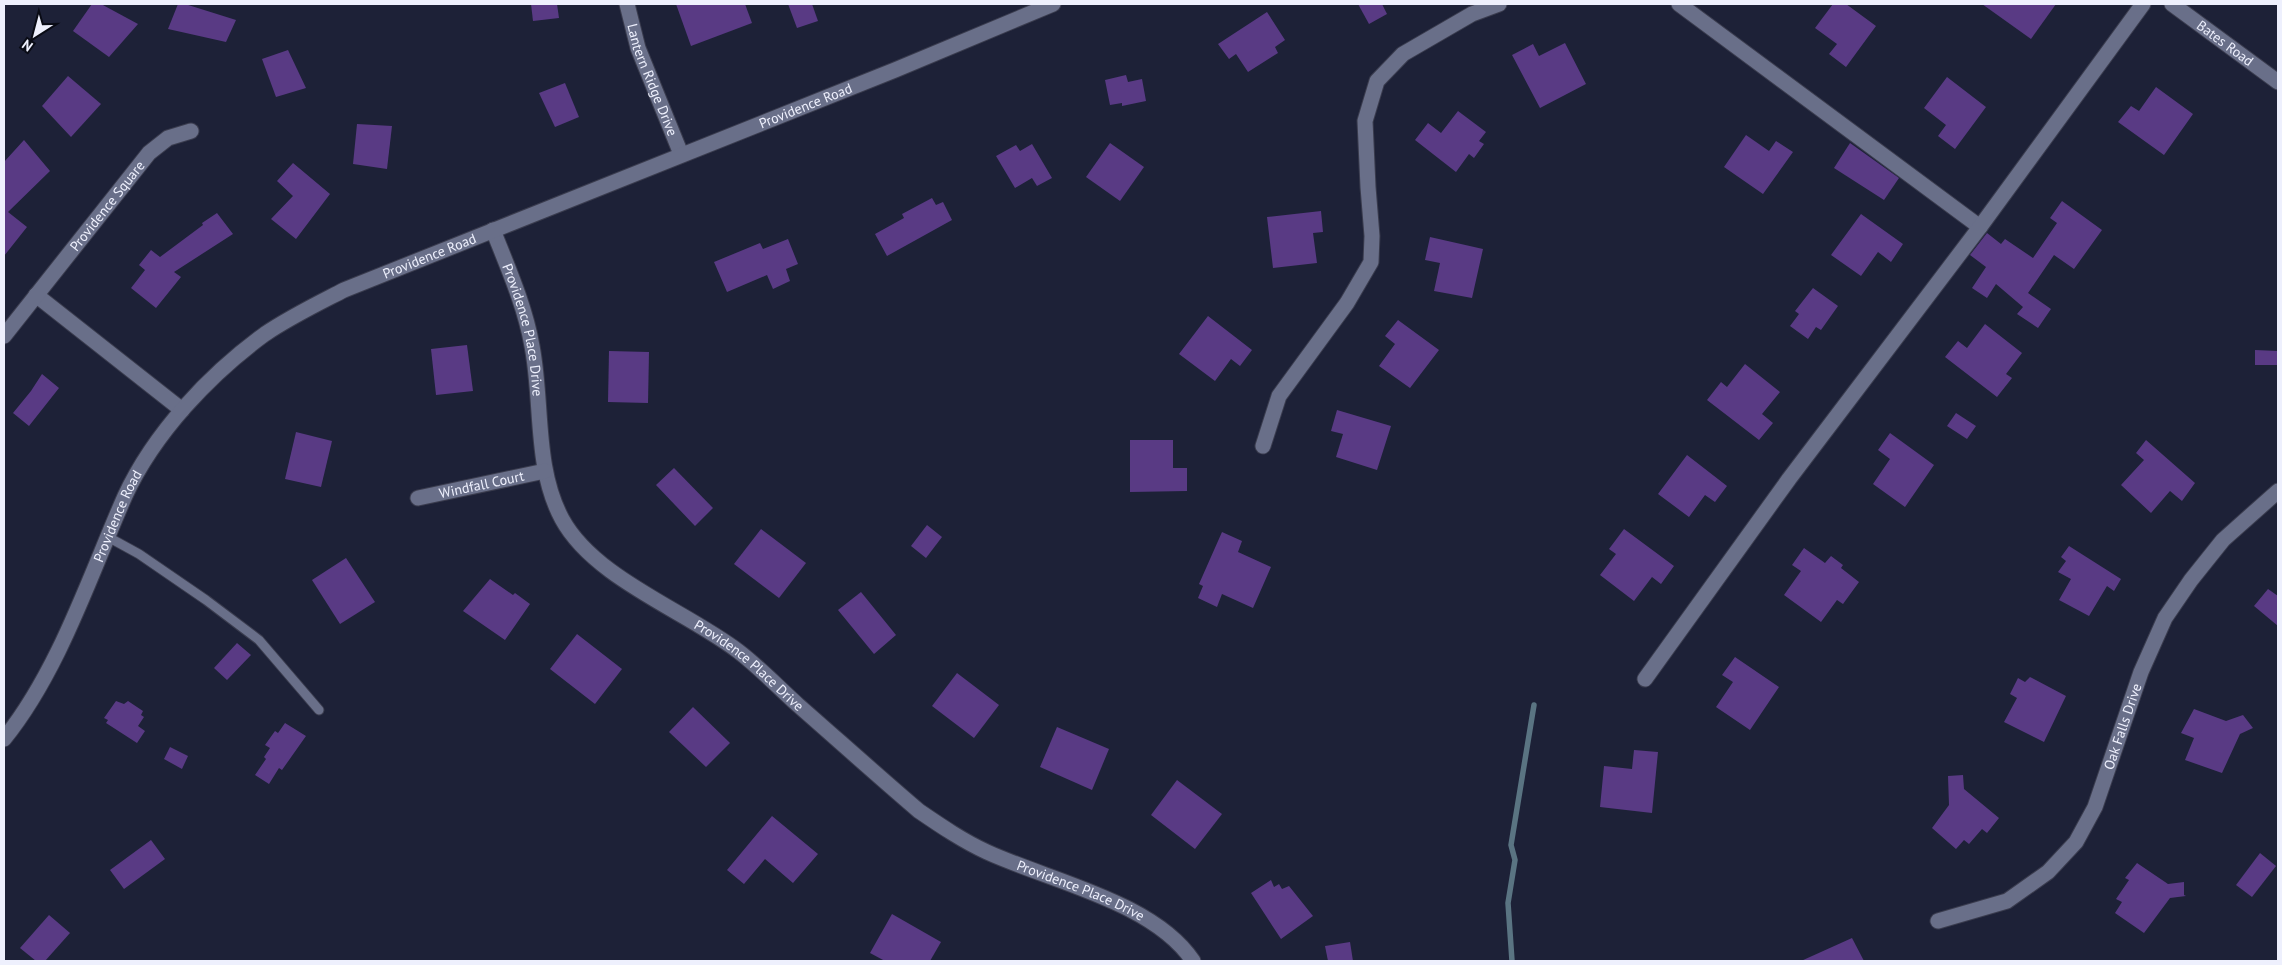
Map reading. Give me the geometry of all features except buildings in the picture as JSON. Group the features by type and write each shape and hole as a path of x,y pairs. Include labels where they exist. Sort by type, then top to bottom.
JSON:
{"street":[{"name":"Lantern Ridge Drive","path":"627,4 638,48 681,154"},
{"name":"Providence Road","path":"4,739 38,688 81,600 131,485 151,452 182,410 208,382 266,334 297,314 344,290 895,70 1053,4"},
{"path":"1263,446 1279,396 1347,302 1370,262 1372,236 1365,121 1377,81 1403,54 1472,14 1498,4"},
{"path":"1679,4 1980,228"},
{"path":"1645,679 1789,478 1980,228 2143,4"},
{"name":"Bates Road","path":"2172,4 2278,82"},
{"name":"Providence Square","path":"4,336 149,153 168,138 191,130"},
{"name":"Providence Place Drive","path":"493,230 520,302 532,345 539,388 545,472 551,495 562,519 574,537 591,556 612,572 704,628 738,652 919,811 951,833 986,852 1135,911 1162,929 1187,952 1193,961"},
{"path":"36,295 182,410"},
{"name":"Windfall Court","path":"418,498 545,472"},
{"name":"Oak Falls Drive","path":"1938,922 2007,900 2048,872 2076,842 2095,807 2141,672 2165,618 2191,580 2223,540 2278,492"}],"lane":[{"path":"108,537 139,554 206,600 259,640 319,710"}],"waterway":[{"path":"1512,961 1508,903 1515,860 1511,845 1534,705"}]}
